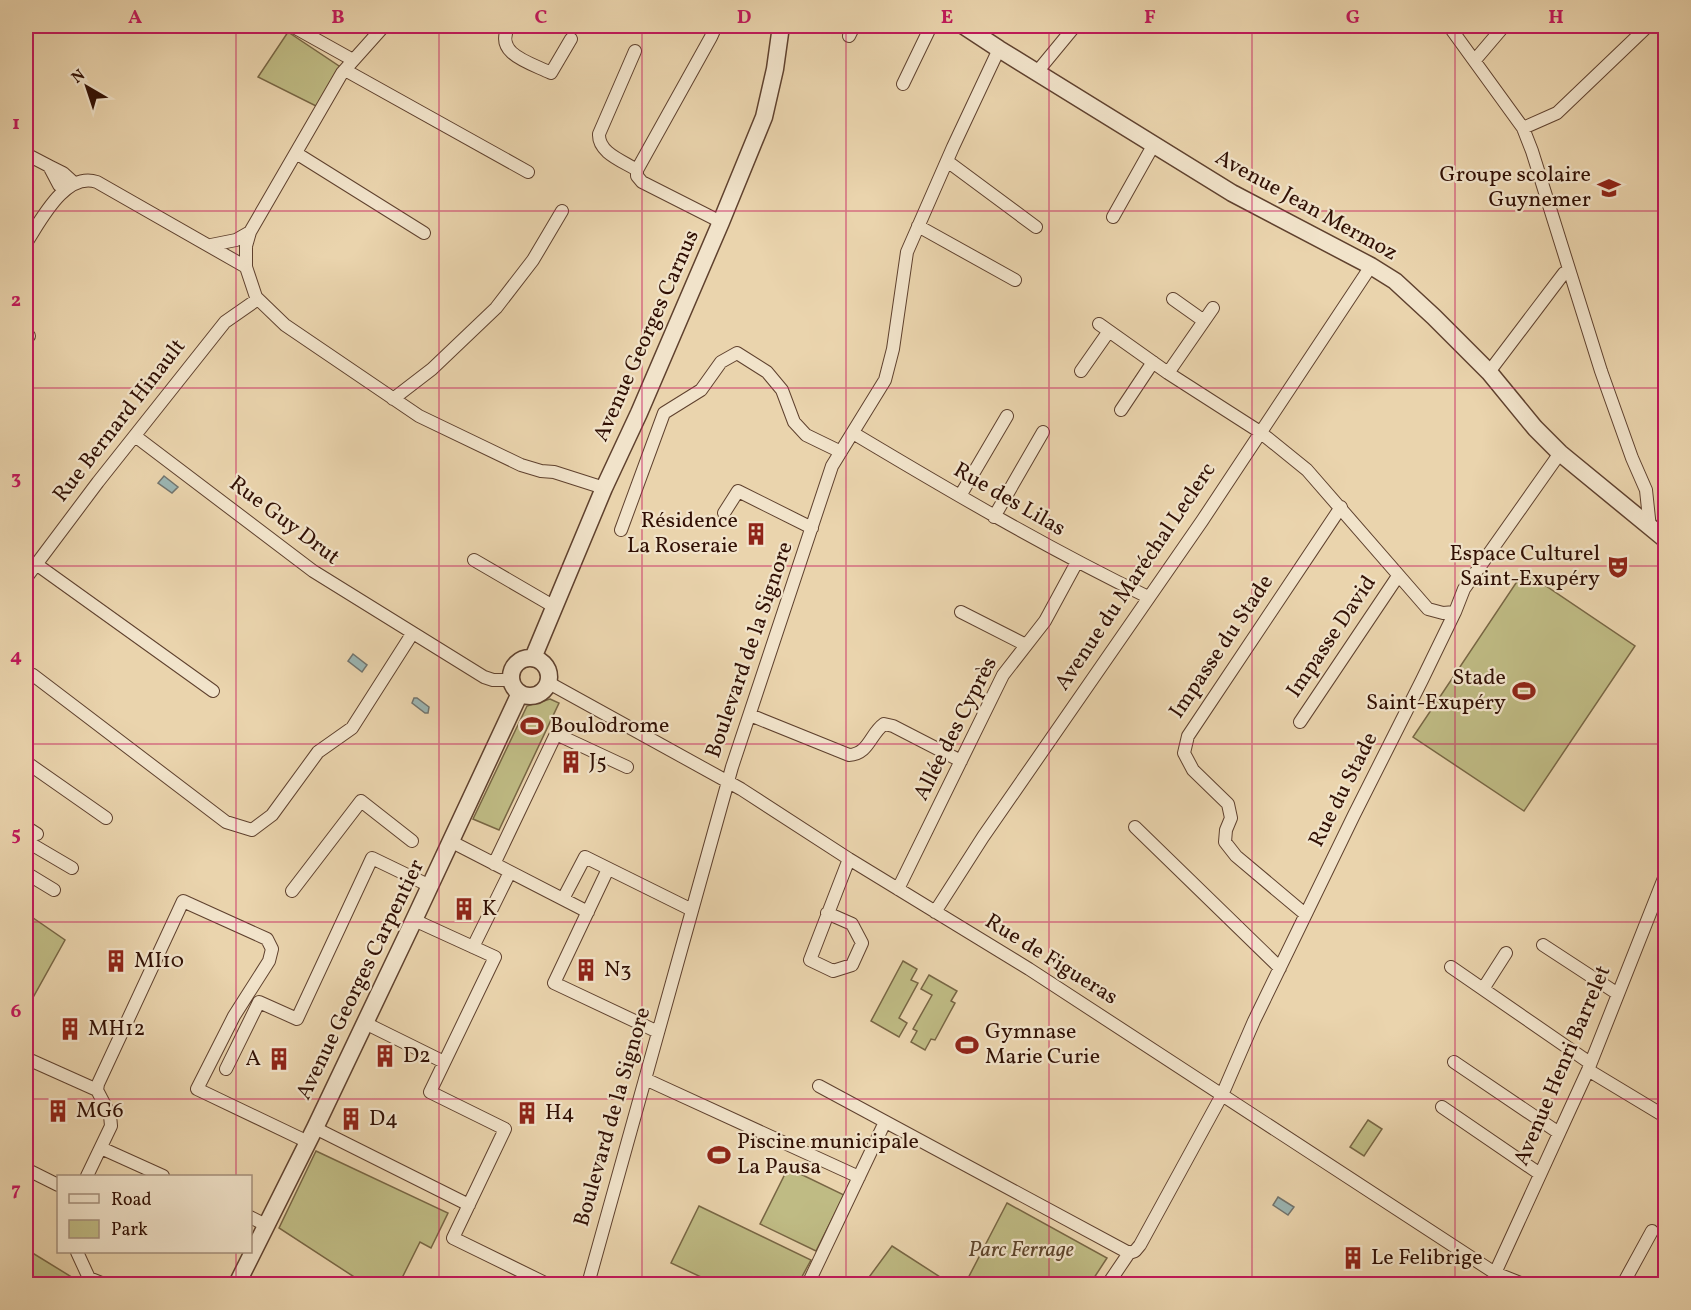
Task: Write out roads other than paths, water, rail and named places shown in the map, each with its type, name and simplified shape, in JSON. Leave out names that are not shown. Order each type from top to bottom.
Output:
[{"type":"street","points":[[292,26],[349,65],[528,172]]},
{"type":"street","points":[[384,26],[349,65],[250,232],[246,246],[246,267],[258,299],[285,325],[418,416],[521,465],[554,472],[604,488]]},
{"type":"street","points":[[509,26],[504,34],[504,42],[508,51],[551,73],[571,39]]},
{"type":"street","points":[[716,26],[637,170],[637,176],[642,182],[721,222]]},
{"type":"street","name":"Avenue Georges Carnus","points":[[533,658],[553,606],[639,413],[764,117],[775,69],[781,26]]},
{"type":"street","points":[[903,84],[931,26]]},
{"type":"street","name":"Avenue Jean Mermoz","points":[[964,26],[999,50],[1232,193],[1371,266],[1403,288],[1489,372],[1535,428],[1560,453],[1665,540]]},
{"type":"street","points":[[1037,72],[1075,26]]},
{"type":"street","points":[[1449,26],[1522,128],[1532,151],[1601,371],[1632,458],[1647,490],[1650,528]]},
{"type":"street","points":[[1475,60],[1504,26]]},
{"type":"street","points":[[1522,128],[1557,112],[1648,26]]},
{"type":"street","name":"Boulevard de la Signore","points":[[588,1284],[728,782],[832,466],[885,380],[907,252],[946,161],[999,50]]},
{"type":"street","points":[[635,51],[598,134],[598,141],[604,150],[637,170]]},
{"type":"street","points":[[1113,217],[1154,144]]},
{"type":"street","points":[[296,153],[424,233]]},
{"type":"street","points":[[26,154],[49,166],[59,185],[70,186],[86,180],[97,182],[246,267]]},
{"type":"street","points":[[946,161],[1036,227]]},
{"type":"street","points":[[26,243],[70,186]]},
{"type":"street","points":[[393,399],[432,369],[496,308],[533,260],[562,211]]},
{"type":"street","points":[[918,226],[1015,280]]},
{"type":"street","points":[[211,245],[236,240],[250,232]]},
{"type":"street","name":"Avenue du Maréchal Leclerc","points":[[935,912],[983,837],[1371,266]]},
{"type":"street","points":[[1489,372],[1564,273]]},
{"type":"street","name":"Rue Bernard Hinault","points":[[26,578],[225,322],[258,299]]},
{"type":"street","points":[[1173,299],[1204,321]]},
{"type":"street","points":[[1168,373],[1213,308]]},
{"type":"street","points":[[1081,371],[1104,327],[1168,373],[1260,432],[1307,470],[1428,609],[1443,613],[1455,612]]},
{"type":"street","points":[[621,530],[664,412],[701,390],[721,362],[737,352],[767,372],[782,390],[794,422],[806,435],[842,452]]},
{"type":"street","points":[[1121,411],[1153,362]]},
{"type":"street","points":[[960,496],[1007,416]]},
{"type":"street","points":[[994,517],[1043,432]]},
{"type":"street","name":"Rue des Lilas","points":[[853,433],[994,517],[1148,597]]},
{"type":"street","name":"Rue Guy Drut","points":[[135,436],[313,571],[484,677],[515,686]]},
{"type":"street","name":"Rue du Stade","points":[[1108,1284],[1130,1253],[1142,1241],[1222,1095],[1305,914],[1455,612],[1464,589],[1560,453]]},
{"type":"street","points":[[724,513],[738,491],[812,528]]},
{"type":"street","name":"Impasse du Stade","points":[[1305,914],[1236,856],[1225,842],[1226,830],[1231,818],[1228,804],[1193,770],[1184,753],[1188,736],[1341,507]]},
{"type":"street","points":[[474,560],[553,606]]},
{"type":"street","name":"Allée des Cyprès","points":[[898,889],[1003,675],[1045,621],[1077,562]]},
{"type":"street","points":[[36,564],[213,691]]},
{"type":"street","name":"Impasse David","points":[[1300,722],[1398,576]]},
{"type":"street","points":[[961,612],[1026,645]]},
{"type":"street","points":[[33,675],[226,822],[252,830],[272,815],[318,752],[351,728],[412,634]]},
{"type":"street","points":[[533,658],[546,665],[549,671],[549,683],[538,694],[531,696],[515,686],[511,673],[520,660],[533,658]]},
{"type":"street","name":"Rue de Figueras","points":[[549,683],[728,782],[1029,969],[1222,1095],[1492,1279],[1523,1284]]},
{"type":"street","name":"Avenue Georges Carpentier","points":[[252,1239],[258,1221],[311,1135],[452,842],[515,686]]},
{"type":"street","points":[[750,715],[849,754],[857,754],[865,749],[884,724],[893,726],[961,761]]},
{"type":"street","points":[[494,864],[556,734],[627,767]]},
{"type":"street","points":[[26,762],[106,818]]},
{"type":"street","points":[[292,891],[361,801],[412,842]]},
{"type":"street","points":[[1135,826],[1280,968]]},
{"type":"street","points":[[26,827],[37,834]]},
{"type":"street","points":[[26,841],[72,868]]},
{"type":"street","points":[[452,842],[588,912]]},
{"type":"street","points":[[563,899],[585,857],[692,910]]},
{"type":"street","points":[[226,1069],[259,1002],[297,1019],[372,858],[430,886]]},
{"type":"street","points":[[827,913],[852,924],[862,943],[852,965],[833,971],[810,960],[827,913],[849,859]]},
{"type":"street","points":[[608,869],[554,983],[658,1032]]},
{"type":"street","points":[[473,947],[510,872]]},
{"type":"street","points":[[26,873],[54,890]]},
{"type":"street","name":"Avenue Henri Barrelet","points":[[1492,1279],[1589,1067],[1665,873]]},
{"type":"street","points":[[88,1175],[111,1126],[110,1115],[97,1090],[98,1084],[183,901],[267,939],[272,949],[269,961],[234,1016],[197,1089],[311,1135],[469,1204]]},
{"type":"street","points":[[414,920],[495,957],[430,1092],[505,1129],[453,1238],[547,1284]]},
{"type":"street","points":[[1543,945],[1618,994]]},
{"type":"street","points":[[1483,989],[1506,953]]},
{"type":"street","points":[[1451,967],[1589,1067],[1665,1117]]},
{"type":"street","points":[[365,1023],[444,1062]]},
{"type":"street","points":[[30,1060],[97,1090]]},
{"type":"street","points":[[1454,1062],[1559,1133]]},
{"type":"street","points":[[645,1079],[859,1177]]},
{"type":"street","points":[[819,1086],[1130,1253]]},
{"type":"street","points":[[1442,1107],[1540,1174]]},
{"type":"street","points":[[808,1284],[885,1122]]},
{"type":"street","points":[[101,1148],[161,1175]]},
{"type":"street","points":[[26,1169],[57,1184]]},
{"type":"street","points":[[1623,1284],[1652,1231]]},
{"type":"street","points":[[78,1253],[89,1278],[104,1284]]},
{"type":"street","name":"Avenue Georges Carpentier","points":[[237,1284],[247,1253]]},
{"type":"water","points":[[164,476],[178,487],[172,493],[158,483]]},
{"type":"water","points":[[353,654],[367,665],[362,672],[348,661]]},
{"type":"water","points":[[414,698],[429,707],[428,713],[412,703]]},
{"type":"water","points":[[1278,1197],[1294,1207],[1288,1215],[1273,1205]]},
{"type":"place","name":"Groupe scolaire Guynemer","points":[[1609,188]]},
{"type":"place","name":"Résidence La Roseraie","points":[[756,534]]},
{"type":"place","name":"Espace Culturel Saint-Exupéry","points":[[1618,567]]},
{"type":"place","name":"Stade Saint-Exupéry","points":[[1524,691]]},
{"type":"place","name":"Boulodrome","points":[[532,726]]},
{"type":"place","name":"J5","points":[[571,762]]},
{"type":"place","name":"K","points":[[464,909]]},
{"type":"place","name":"MI10","points":[[116,961]]},
{"type":"place","name":"N3","points":[[586,970]]},
{"type":"place","name":"MH12","points":[[70,1029]]},
{"type":"place","name":"Gymnase Marie Curie","points":[[967,1045]]},
{"type":"place","name":"D2","points":[[385,1056]]},
{"type":"place","name":"A","points":[[279,1059]]},
{"type":"place","name":"MG6","points":[[58,1111]]},
{"type":"place","name":"H4","points":[[527,1113]]},
{"type":"place","name":"D4","points":[[351,1119]]},
{"type":"place","name":"Piscine municipale La Pausa","points":[[719,1155]]},
{"type":"place","name":"Le Felibrige","points":[[1353,1258]]},
{"type":"park label","name":"Parc Ferrage","points":[[1021,1250]]}]
